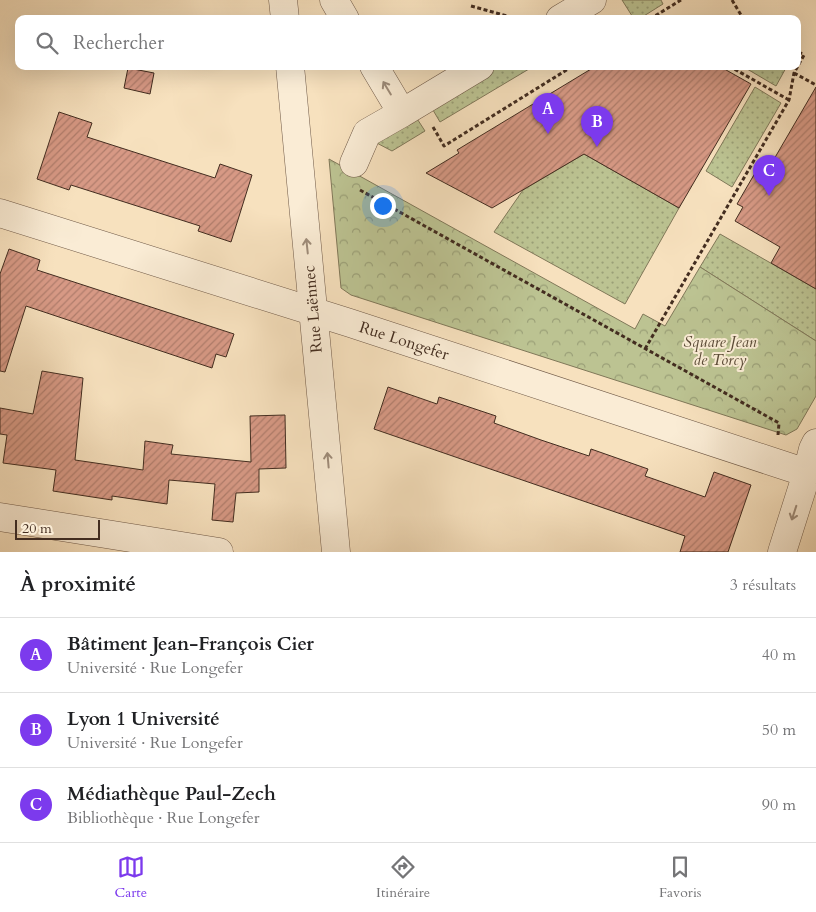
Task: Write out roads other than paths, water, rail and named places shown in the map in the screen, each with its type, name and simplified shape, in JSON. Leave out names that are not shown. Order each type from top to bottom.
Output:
[{"type":"street","points":[[283,0],[285,15]]},
{"type":"street","points":[[334,0],[343,15]]},
{"type":"street","points":[[567,15],[592,0]]},
{"type":"street","name":"Rue Laënnec","points":[[290,70],[336,552]]},
{"type":"street","points":[[377,70],[410,108]]},
{"type":"street","points":[[355,175],[367,133],[473,70]]},
{"type":"street","name":"Rue Longefer","points":[[0,213],[314,312],[807,473]]},
{"type":"street","points":[[782,552],[816,443]]},
{"type":"street","points":[[0,517],[219,552]]},
{"type":"place","name":"Bâtiment Jean-François Cier","points":[[548,134]]},
{"type":"place","name":"Lyon 1 Université","points":[[597,147]]},
{"type":"place","name":"Médiathèque Paul-Zech","points":[[769,196]]},
{"type":"park label","name":"Square Jean de Torcy","points":[[720,351]]}]
